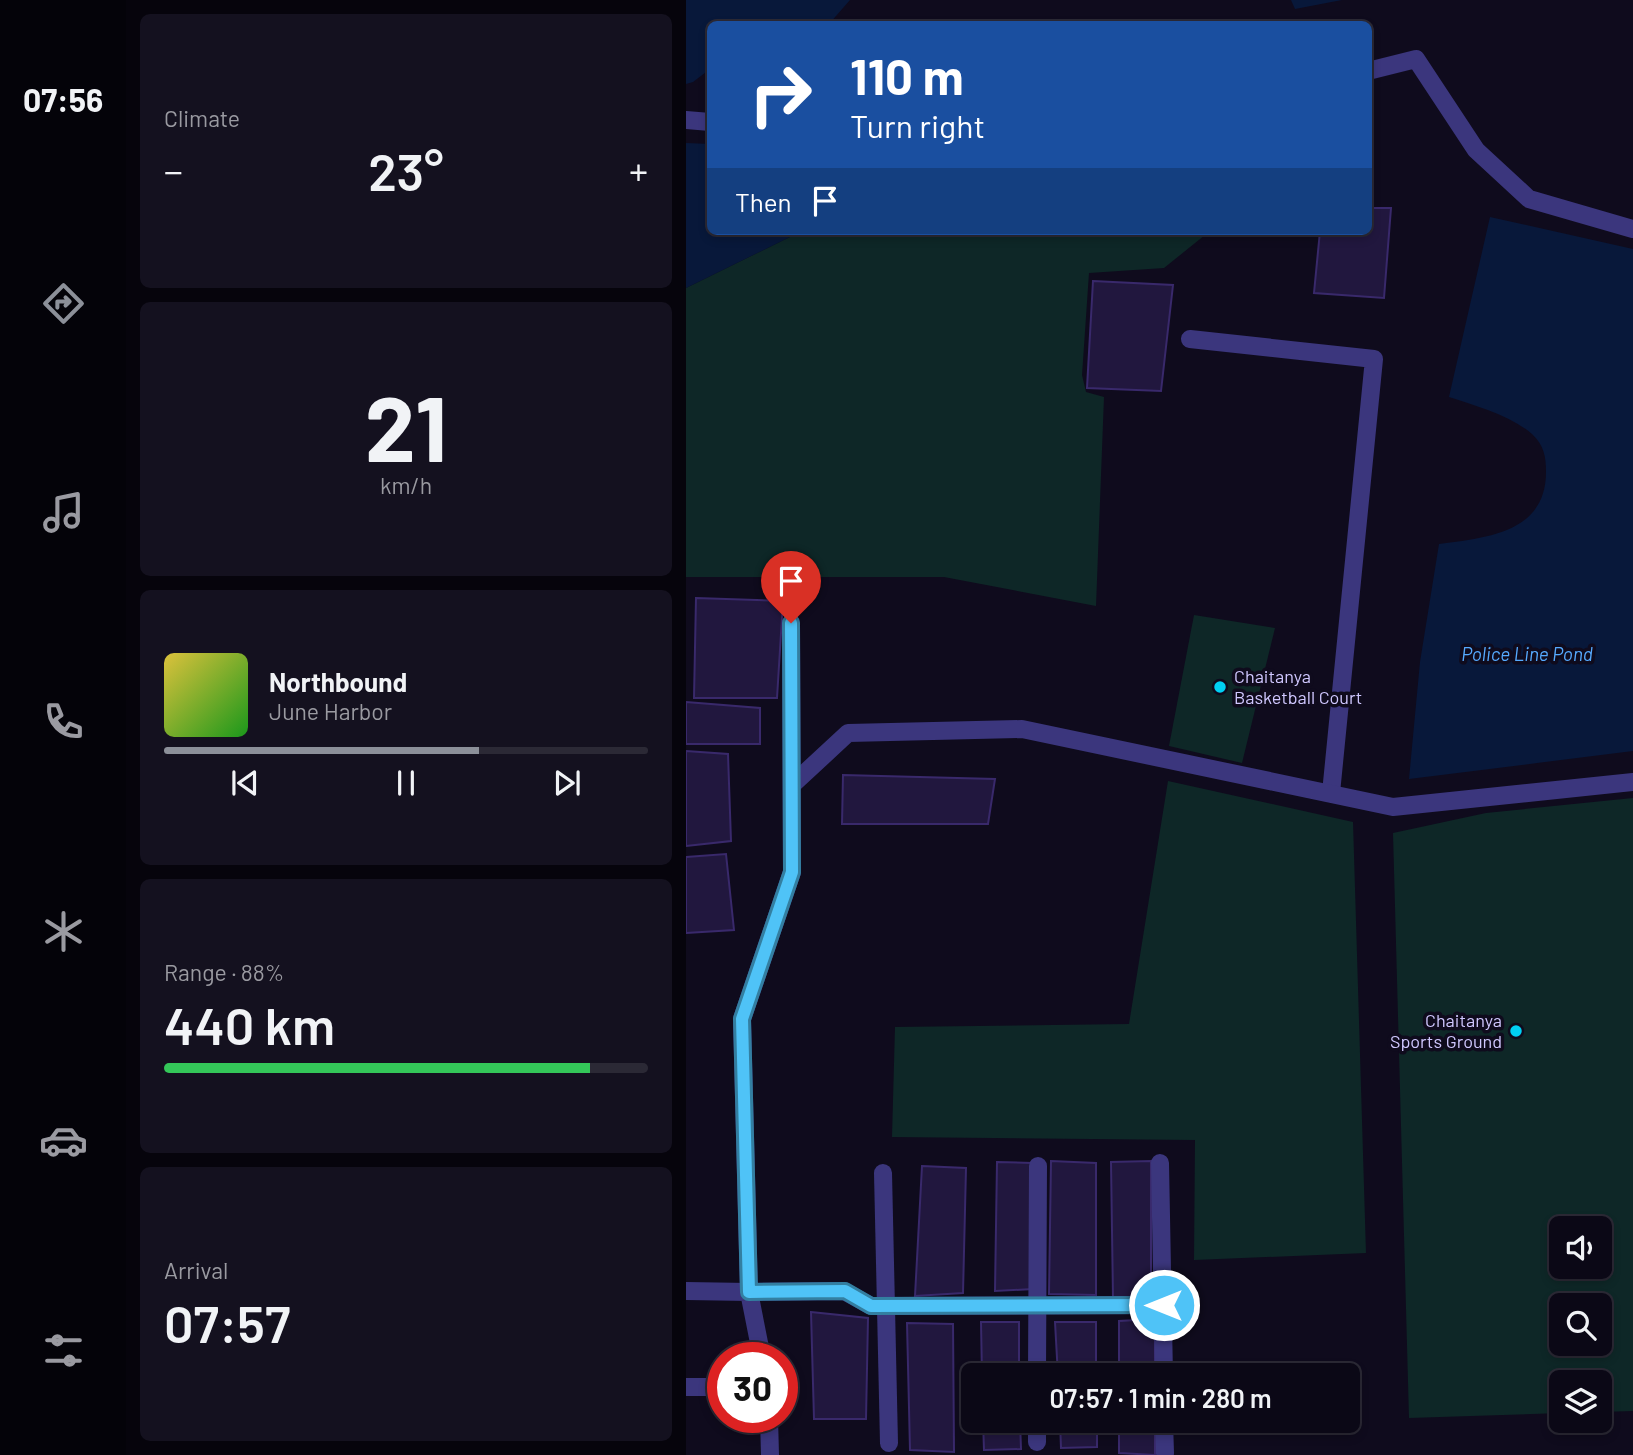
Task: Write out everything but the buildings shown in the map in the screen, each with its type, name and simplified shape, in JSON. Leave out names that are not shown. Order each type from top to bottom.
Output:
[{"type":"street","points":[[1372,70],[1416,59],[1476,150],[1529,199],[1633,229]]},
{"type":"street","points":[[686,120],[707,121]]},
{"type":"street","points":[[1190,339],[1374,359],[1331,793]]},
{"type":"street","points":[[759,1342],[749,1292],[742,1019],[792,872],[791,623]]},
{"type":"street","points":[[792,785],[848,733],[1022,729],[1393,807],[1633,782]]},
{"type":"street","points":[[1160,1163],[1164,1363]]},
{"type":"street","points":[[1037,1363],[1038,1166]]},
{"type":"street","points":[[883,1173],[890,1443]]},
{"type":"street","points":[[686,1292],[845,1291],[871,1306],[1164,1305]]},
{"type":"street","points":[[686,1387],[707,1387]]},
{"type":"street","points":[[769,1433],[770,1455]]},
{"type":"street","points":[[1037,1433],[1037,1442]]},
{"type":"street","points":[[1164,1433],[1165,1452]]},
{"type":"green space","points":[[794,235],[1205,235],[1164,268],[1089,273],[1082,375],[1086,392],[1104,397],[1096,606],[944,577],[686,577],[686,288]]},
{"type":"green space","name":"Chaitanya Basketball Court","points":[[1194,615],[1275,628],[1242,763],[1169,746]]},
{"type":"green space","points":[[1168,781],[1353,822],[1366,1253],[1194,1260],[1195,1140],[892,1137],[895,1027],[1129,1024]]},
{"type":"green space","name":"Chaitanya Sports Ground","points":[[1633,798],[1633,1411],[1612,1412],[1612,1370],[1549,1370],[1549,1413],[1409,1418],[1393,833],[1486,813]]},
{"type":"water","points":[[686,0],[850,0],[832,21],[707,21],[707,71],[686,84]]},
{"type":"water","points":[[1291,0],[1342,0],[1295,9]]},
{"type":"water","points":[[686,143],[707,144],[707,235],[794,235],[686,288]]},
{"type":"water","name":"Police Line Pond","points":[[1490,217],[1633,249],[1633,751],[1409,779],[1420,662],[1439,544],[1494,535],[1525,520],[1536,508],[1543,492],[1546,472],[1542,447],[1523,427],[1503,416],[1449,397]]},
{"type":"place","name":"Chaitanya Basketball Court","points":[[1220,687]]},
{"type":"place","name":"Chaitanya Sports Ground","points":[[1516,1031]]},
{"type":"route","points":[[791,623],[792,872],[742,1019],[749,1292],[845,1291],[871,1306],[1164,1305]]}]
